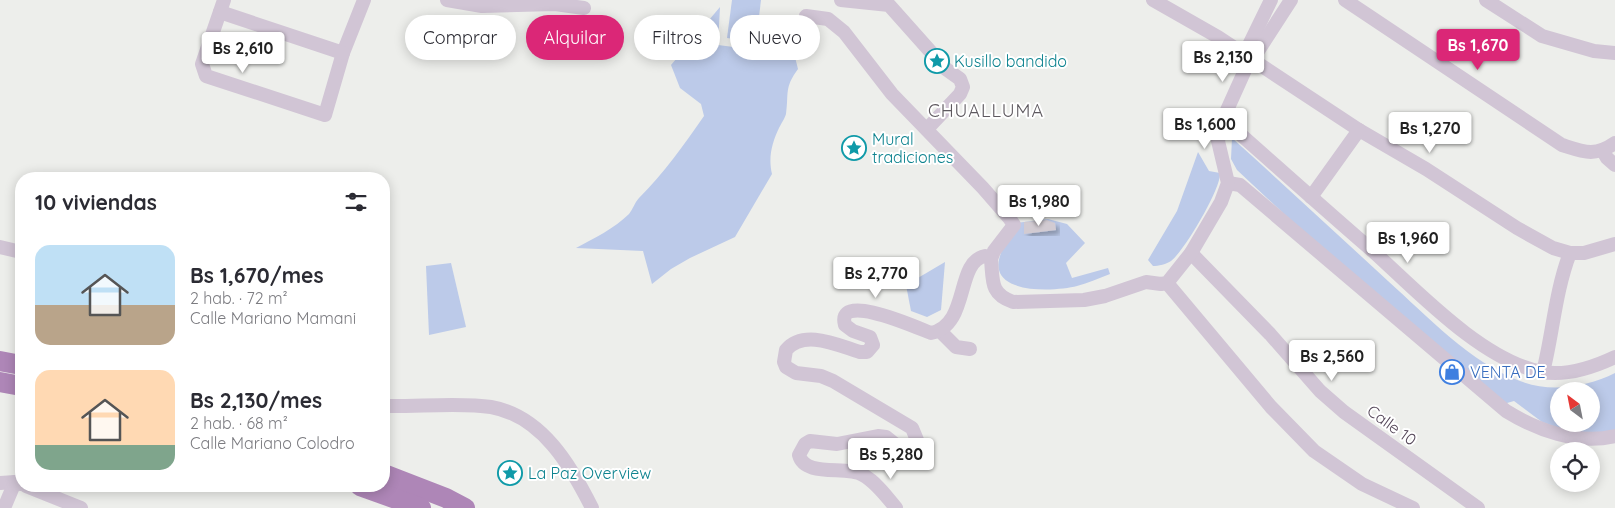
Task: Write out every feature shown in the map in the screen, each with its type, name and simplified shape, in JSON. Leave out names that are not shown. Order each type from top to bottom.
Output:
[{"type":"highway","points":[[0,361],[15,364]]},
{"type":"highway","points":[[0,382],[15,385]]},
{"type":"highway","points":[[390,476],[446,498],[465,508]]},
{"type":"highway","points":[[377,492],[421,508]]},
{"type":"street","points":[[343,53],[222,6],[202,64],[206,76],[218,81],[325,115],[343,53],[364,0]]},
{"type":"street","points":[[447,0],[482,6],[555,4],[584,8]]},
{"type":"street","points":[[841,0],[889,5],[946,69],[962,82],[963,87],[960,94],[927,129]]},
{"type":"street","points":[[1153,0],[1218,37],[1359,130],[1426,169],[1517,228],[1553,248],[1570,253],[1584,253],[1615,244]]},
{"type":"street","points":[[1250,59],[1249,45],[1271,0]]},
{"type":"street","points":[[820,18],[828,19],[835,23],[854,44],[875,75],[983,188],[1014,225],[994,251],[991,259],[995,289],[999,295],[1013,302],[1084,300],[1105,296],[1146,282],[1167,283],[1191,252],[1221,202],[1228,183],[1218,141],[1223,119],[1250,59],[1258,51],[1291,0]]},
{"type":"street","points":[[1345,0],[1562,145],[1586,152],[1609,147],[1607,158],[1615,165]]},
{"type":"street","points":[[1486,0],[1542,36],[1571,46],[1615,53]]},
{"type":"street","points":[[1223,119],[1460,328],[1509,361],[1543,372],[1574,371],[1615,357]]},
{"type":"street","points":[[1311,196],[1359,130]]},
{"type":"street","points":[[1228,183],[1240,186],[1506,411],[1526,424],[1556,434],[1580,437],[1615,436]]},
{"type":"street","points":[[0,247],[15,251]]},
{"type":"street","name":"Calle 10","points":[[1191,252],[1270,334],[1320,391],[1344,412],[1478,508]]},
{"type":"street","points":[[1543,372],[1549,349],[1556,301],[1570,253]]},
{"type":"street","points":[[896,508],[863,474],[809,466],[800,459],[801,450],[810,441],[848,443],[878,436],[886,437],[901,449],[906,450],[916,444],[917,440],[912,428],[833,380],[791,371],[784,362],[786,350],[799,340],[810,338],[860,352],[867,352],[873,345],[870,338],[845,326],[844,318],[846,314],[854,311],[873,313],[931,333],[940,331],[953,317],[974,262],[985,256],[991,259]]},
{"type":"street","points":[[1167,283],[1271,407],[1314,451],[1362,484],[1413,508]]},
{"type":"street","points":[[940,331],[956,347],[970,348]]},
{"type":"street","points":[[390,406],[479,406],[510,413],[546,436],[578,479],[592,508]]},
{"type":"street","points":[[0,482],[15,483]]},
{"type":"street","points":[[4,508],[15,492]]},
{"type":"street","points":[[41,492],[81,508]]},
{"type":"shaded area","points":[[732,0],[761,0],[759,15],[730,15]]},
{"type":"shaded area","points":[[720,7],[720,15],[713,15]]},
{"type":"shaded area","points":[[730,15],[730,38],[727,38]]},
{"type":"shaded area","points":[[720,45],[730,47],[730,60],[796,60],[798,69],[789,86],[786,114],[773,145],[770,162],[772,174],[735,237],[690,258],[671,269],[652,284],[643,251],[576,248],[611,229],[629,214],[704,116],[701,104],[680,88],[671,65],[675,60],[720,60]]},
{"type":"shaded area","points":[[1232,138],[1467,351],[1484,363],[1520,381],[1532,385],[1550,387],[1550,425],[1542,422],[1514,401],[1500,405],[1356,281],[1237,170],[1231,159]]},
{"type":"shaded area","points":[[1198,152],[1209,171],[1220,173],[1215,192],[1201,219],[1177,255],[1167,263],[1153,266],[1148,260],[1177,211]]},
{"type":"shaded area","points":[[1048,219],[1067,224],[1085,243],[1066,263],[1072,278],[1108,268],[1110,274],[1077,286],[1058,289],[1021,287],[1003,278],[999,270],[999,258],[1016,223]]},
{"type":"shaded area","points":[[945,262],[941,310],[927,317],[911,311],[906,285]]},
{"type":"shaded area","points":[[451,263],[466,327],[429,335],[426,266]]},
{"type":"shaded area","points":[[1615,373],[1615,437],[1595,441],[1570,432],[1600,432],[1600,382],[1593,382]]},
{"type":"building","points":[[1047,220],[1055,223],[1056,230],[1024,234],[1024,222]]},
{"type":"place","name":"Kusillo bandido","points":[[937,61]]},
{"type":"place","name":"Mural tradiciones","points":[[854,148]]},
{"type":"place","name":"VENTA DE","points":[[1452,372]]},
{"type":"place","name":"La Paz Overview","points":[[510,473]]},
{"type":"district","name":"CHUALLUMA","points":[[986,111]]}]
